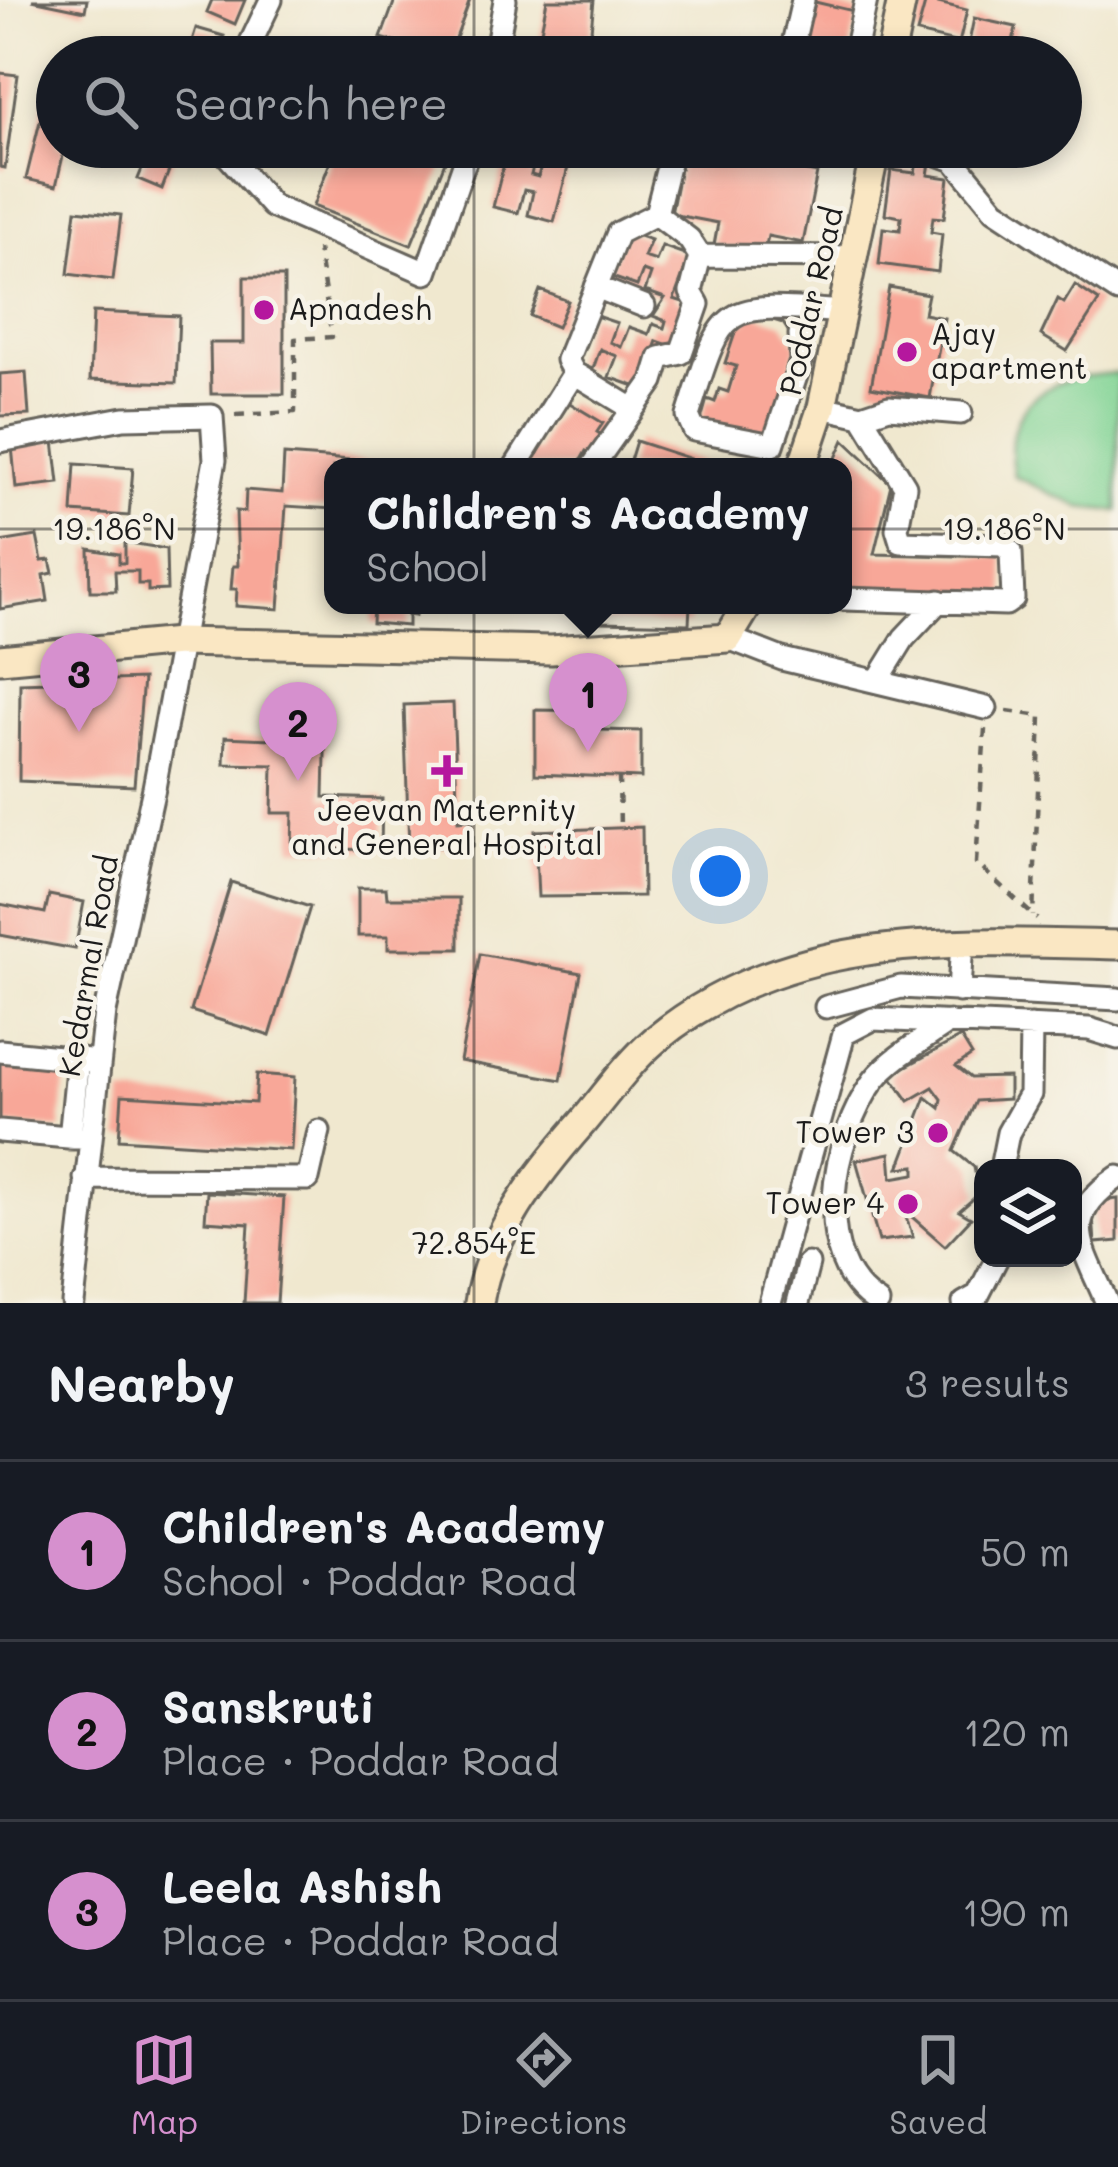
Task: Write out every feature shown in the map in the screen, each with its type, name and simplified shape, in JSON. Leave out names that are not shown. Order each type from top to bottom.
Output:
[{"type":"street","points":[[254,36],[271,0]]},
{"type":"street","points":[[499,36],[505,0]]},
{"type":"street","points":[[795,36],[803,0]]},
{"type":"street","points":[[858,36],[866,0]]},
{"type":"street","points":[[894,36],[902,0]]},
{"type":"street","points":[[239,168],[272,206],[426,273],[463,168]]},
{"type":"street","points":[[633,410],[574,373],[567,360],[618,233],[656,214],[668,168]]},
{"type":"street","name":"Poddar Road","points":[[796,454],[822,407],[872,168]]},
{"type":"street","points":[[961,168],[995,210],[1118,291]]},
{"type":"street","points":[[598,458],[633,410],[660,358],[681,353],[698,304],[691,292],[700,256],[689,239],[656,214]]},
{"type":"street","points":[[700,256],[856,256]]},
{"type":"street","points":[[596,287],[644,306]]},
{"type":"street","points":[[687,435],[770,454],[796,454],[809,309]]},
{"type":"street","points":[[800,334],[801,361],[772,445],[694,430],[688,416],[715,331],[745,310],[844,312]]},
{"type":"street","points":[[520,458],[574,373]]},
{"type":"street","points":[[822,407],[862,416],[889,407],[961,413]]},
{"type":"street","points":[[0,440],[124,418],[212,416]]},
{"type":"street","name":"Kedarmal Road","points":[[73,1303],[85,1178],[81,1138],[89,1060],[215,460],[212,416]]},
{"type":"street","points":[[852,599],[1006,604],[1013,599],[1011,552],[1004,545],[901,542],[897,529],[905,486],[862,416]]},
{"type":"street","points":[[878,680],[904,638],[939,602]]},
{"type":"street","points":[[728,638],[743,614]]},
{"type":"street","points":[[0,659],[178,642],[551,650],[728,638],[782,658],[986,708]]},
{"type":"street","points":[[959,991],[962,941]]},
{"type":"street","points":[[478,1303],[508,1223],[550,1160],[654,1041],[777,968],[845,951],[962,941],[1118,945]]},
{"type":"street","points":[[826,1006],[901,987],[1118,999]]},
{"type":"street","points":[[770,1303],[844,1034],[873,1018],[1089,1029],[1118,1038]]},
{"type":"street","points":[[878,1303],[863,1294],[839,1260],[833,1208],[845,1149],[862,1098],[881,1072],[949,1022]]},
{"type":"street","points":[[1003,1159],[1008,1133],[1030,1094],[1031,1026]]},
{"type":"street","points":[[0,1052],[89,1060]]},
{"type":"street","points":[[0,1131],[81,1138]]},
{"type":"street","points":[[85,1178],[308,1179],[319,1131]]},
{"type":"street","points":[[1111,1303],[1079,1227],[1090,1196],[1118,1177]]},
{"type":"street","points":[[797,1303],[808,1264]]},
{"type":"street","points":[[964,1303],[978,1294],[992,1267]]},
{"type":"path","points":[[212,416],[295,412],[295,339],[332,338],[314,226]]},
{"type":"path","points":[[1033,916],[1042,716],[986,708],[976,863],[1063,944]]},
{"type":"path","points":[[619,777],[620,828]]},
{"type":"green space","points":[[1118,373],[1118,511],[1080,507],[1014,476],[1014,428],[1035,397],[1071,380]]},
{"type":"building","points":[[32,0],[87,0],[85,11]]},
{"type":"building","points":[[212,0],[245,0],[235,24],[207,12]]},
{"type":"building","points":[[395,0],[470,0],[457,36],[382,36]]},
{"type":"building","points":[[547,0],[594,0],[590,36],[540,36]]},
{"type":"building","points":[[926,0],[967,10],[961,36],[917,33]]},
{"type":"building","points":[[815,2],[858,12],[853,36],[800,36],[805,15],[812,16]]},
{"type":"building","points":[[974,18],[1016,27],[1014,36],[970,36]]},
{"type":"building","points":[[196,28],[224,36],[194,36]]},
{"type":"building","points":[[0,73],[18,75],[5,168],[0,167]]},
{"type":"building","points":[[36,138],[36,168],[60,168],[56,186],[26,179]]},
{"type":"building","points":[[142,168],[170,168],[162,189],[138,179]]},
{"type":"building","points":[[328,168],[442,168],[411,245],[313,206]]},
{"type":"building","points":[[503,168],[533,168],[531,175],[538,177],[540,168],[568,168],[554,222],[528,215],[533,192],[524,190],[518,213],[493,207]]},
{"type":"building","points":[[680,168],[793,168],[817,173],[803,243],[768,236],[764,254],[714,245],[718,223],[671,214]]},
{"type":"building","points":[[916,168],[929,168],[928,175],[949,178],[944,218],[933,217],[931,232],[942,234],[938,272],[879,264],[883,228],[900,230],[901,217],[885,214],[891,170],[915,173]]},
{"type":"building","points":[[76,210],[121,215],[113,280],[68,274]]},
{"type":"building","points":[[625,231],[651,240],[644,257],[656,261],[662,246],[690,256],[674,299],[692,305],[677,348],[657,341],[640,388],[609,377],[617,356],[600,349],[593,369],[572,362],[590,314],[617,323],[610,342],[621,347],[629,327],[649,334],[653,324],[664,328],[666,321],[653,316],[665,298],[645,291],[651,274],[643,271],[637,286],[609,276]]},
{"type":"building","name":"Apnadesh","points":[[244,277],[284,277],[284,394],[211,394],[210,343],[244,343]]},
{"type":"building","points":[[1075,285],[1099,301],[1067,351],[1041,335],[1058,299],[1064,303]]},
{"type":"building","name":"Ajay apartment","points":[[889,287],[928,294],[924,314],[944,318],[930,398],[871,387]]},
{"type":"building","points":[[540,290],[568,301],[557,327],[530,316]]},
{"type":"building","points":[[93,312],[179,316],[176,383],[90,380]]},
{"type":"building","points":[[750,313],[783,323],[797,345],[770,442],[701,420],[707,399],[715,402],[719,389],[728,392],[736,366],[725,363],[739,321],[747,323]]},
{"type":"building","points":[[26,372],[29,415],[0,416],[0,374]]},
{"type":"building","points":[[568,402],[603,423],[597,432],[605,437],[594,455],[586,451],[582,458],[527,458],[532,450],[538,453],[548,428]]},
{"type":"building","points":[[844,440],[891,484],[874,554],[1003,557],[1006,596],[852,594],[852,458],[836,458]]},
{"type":"building","points":[[54,441],[59,483],[16,488],[12,446]]},
{"type":"building","points":[[636,441],[688,458],[631,458]]},
{"type":"building","points":[[284,455],[324,458],[324,508],[286,506],[279,609],[236,606],[237,589],[231,589],[233,566],[238,566],[236,511],[245,512],[246,490],[282,493]]},
{"type":"building","points":[[75,464],[133,468],[129,516],[72,512]]},
{"type":"building","points":[[37,536],[42,561],[50,560],[53,573],[44,575],[48,601],[0,609],[0,542]]},
{"type":"building","points":[[125,542],[166,549],[167,590],[148,591],[148,584],[138,584],[138,571],[115,571],[116,591],[90,591],[89,549],[119,554],[119,563],[125,563]]},
{"type":"building","points":[[372,614],[415,614],[408,615],[408,626],[372,623]]},
{"type":"building","points":[[601,614],[690,614],[689,624],[601,622]]},
{"type":"building","points":[[143,679],[134,786],[19,781],[20,683]]},
{"type":"building","points":[[453,703],[458,821],[473,820],[473,846],[409,848],[404,705]]},
{"type":"building","points":[[272,708],[326,710],[324,797],[382,799],[381,850],[292,848],[293,813],[272,813],[273,765],[224,764],[225,737],[271,739]]},
{"type":"building","points":[[535,710],[603,711],[602,730],[641,731],[641,778],[535,774]]},
{"type":"building","points":[[642,827],[643,896],[538,897],[535,831]]},
{"type":"building","points":[[231,882],[310,907],[270,1036],[191,1011]]},
{"type":"building","points":[[358,888],[386,888],[387,898],[459,898],[459,949],[388,949],[388,936],[358,936]]},
{"type":"building","points":[[49,895],[84,902],[75,949],[0,935],[0,904],[45,913]]},
{"type":"building","points":[[480,954],[581,973],[561,1080],[460,1061]]},
{"type":"building","points":[[961,1037],[972,1055],[956,1066],[971,1078],[1009,1077],[1009,1099],[976,1101],[954,1151],[974,1167],[974,1198],[959,1211],[971,1218],[945,1246],[903,1209],[913,1237],[879,1241],[856,1160],[890,1153],[892,1178],[915,1174],[915,1166],[899,1168],[926,1097],[940,1108],[942,1099],[933,1087],[909,1101],[890,1075]]},
{"type":"building","points":[[0,1057],[66,1063],[60,1129],[0,1124]]},
{"type":"building","points":[[257,1074],[295,1077],[291,1150],[119,1139],[122,1095],[255,1103]]},
{"type":"building","points":[[207,1192],[284,1197],[277,1303],[244,1303],[249,1224],[205,1221]]},
{"type":"building","points":[[1118,1199],[1118,1241],[1095,1243],[1092,1202]]},
{"type":"place","name":"Apnadesh","points":[[264,310]]},
{"type":"place","name":"Ajay apartment","points":[[907,352]]},
{"type":"place","name":"Leela Ashish","points":[[79,732]]},
{"type":"place","name":"Children's Academy","points":[[588,752]]},
{"type":"place","name":"Jeevan Maternity and General Hospital","points":[[447,771]]},
{"type":"place","name":"Sanskruti","points":[[298,781]]},
{"type":"place","name":"Tower 3","points":[[938,1133]]},
{"type":"place","name":"Tower 4","points":[[908,1204]]}]
